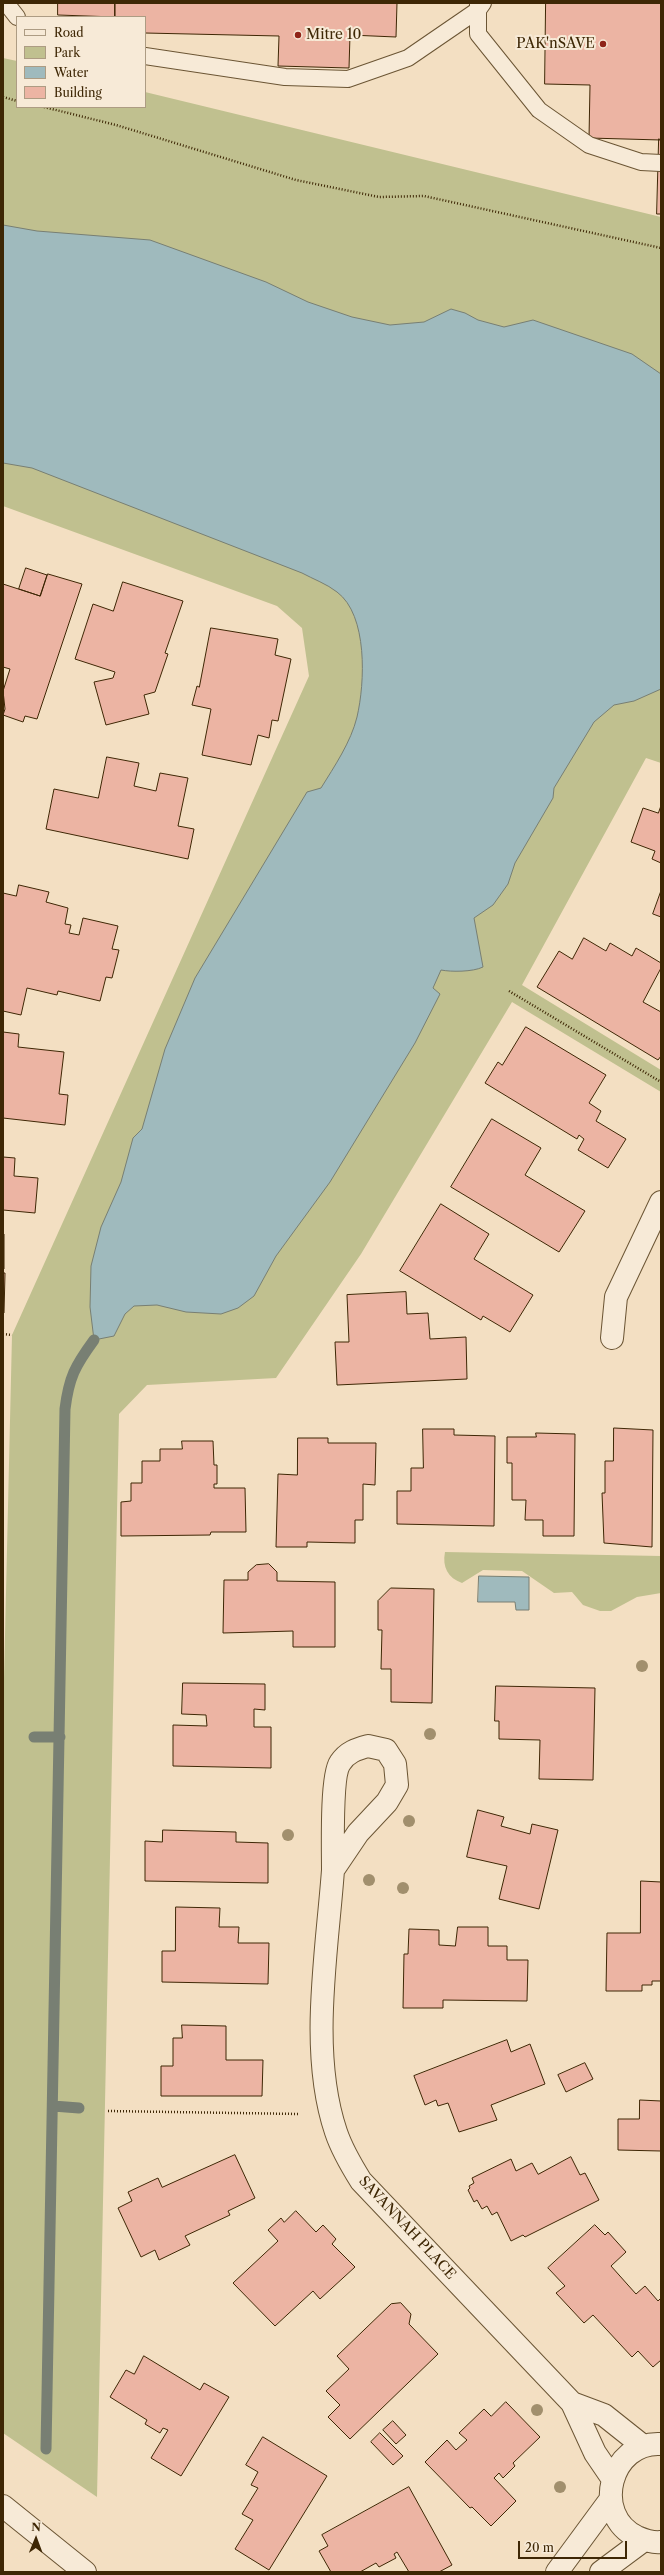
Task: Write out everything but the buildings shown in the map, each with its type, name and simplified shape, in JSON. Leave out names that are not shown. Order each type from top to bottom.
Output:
[{"type":"street","points":[[612,1338],[616,1297],[661,1202]]},
{"type":"street","name":"SAVANNAH PLACE","points":[[333,1870],[358,1833],[387,1802],[397,1785],[395,1764],[386,1750],[368,1746],[351,1751],[339,1763],[336,1783],[333,1870],[322,2020],[325,2076],[331,2112],[344,2153],[361,2181],[572,2403],[595,2453],[612,2478]]},
{"type":"street","name":"SAVANNAH PLACE","points":[[572,2403],[604,2416],[652,2445]]},
{"type":"street","points":[[652,2445],[629,2453],[619,2465],[612,2478],[610,2500],[614,2513],[621,2525],[632,2534],[653,2541]]},
{"type":"street","points":[[557,2572],[610,2500]]},
{"type":"street","points":[[3,2506],[86,2572]]},
{"type":"street","points":[[601,2572],[653,2541]]},
{"type":"lane","points":[[6,3],[16,16]]},
{"type":"lane","points":[[146,56],[285,77],[348,78],[408,58],[480,5]]},
{"type":"lane","points":[[480,5],[478,34],[539,110],[589,146],[641,162],[661,163]]},
{"type":"path","points":[[3,97],[16,100]]},
{"type":"path","points":[[48,108],[116,125],[296,180],[379,197],[424,196],[661,248]]},
{"type":"path","points":[[509,991],[661,1082]]},
{"type":"path","points":[[3,1334],[12,1335]]},
{"type":"path","points":[[108,2111],[313,2115],[331,2112]]},
{"type":"green space","points":[[3,58],[16,61],[16,108],[146,108],[146,92],[661,217],[661,763],[646,758],[522,985],[661,1070],[661,1092],[512,1002],[361,1254],[276,1378],[147,1385],[119,1414],[97,2497],[3,2433],[3,1721],[12,1335],[309,676],[302,628],[277,606],[3,506]]},
{"type":"green space","points":[[445,1552],[661,1556],[661,1593],[637,1597],[611,1611],[600,1611],[583,1605],[572,1592],[554,1593],[522,1571],[483,1570],[462,1583],[453,1578],[447,1571],[444,1562]]},
{"type":"water","points":[[3,225],[37,231],[150,240],[266,282],[308,302],[352,317],[390,325],[424,322],[451,309],[465,313],[478,320],[504,327],[533,320],[632,354],[661,374],[661,689],[634,701],[614,705],[594,722],[554,788],[553,798],[515,863],[508,884],[493,905],[474,918],[483,967],[474,970],[462,971],[441,970],[433,988],[440,994],[415,1043],[330,1182],[276,1256],[254,1296],[238,1308],[221,1314],[186,1312],[157,1305],[134,1306],[125,1314],[114,1336],[94,1340],[90,1307],[91,1266],[101,1227],[121,1182],[133,1138],[142,1129],[165,1049],[195,978],[307,792],[321,788],[337,763],[351,736],[360,703],[362,686],[362,650],[354,616],[347,603],[337,592],[324,584],[302,573],[32,468],[3,463]]},
{"type":"water","points":[[479,1576],[529,1577],[529,1610],[516,1610],[515,1602],[478,1602]]},
{"type":"waterway","points":[[46,2449],[65,1409],[74,1372],[94,1340]]},
{"type":"waterway","points":[[34,1737],[60,1737]]},
{"type":"waterway","points":[[53,2106],[79,2108]]},
{"type":"place","name":"Mitre 10","points":[[298,35]]},
{"type":"place","name":"PAK'nSAVE","points":[[603,44]]}]
